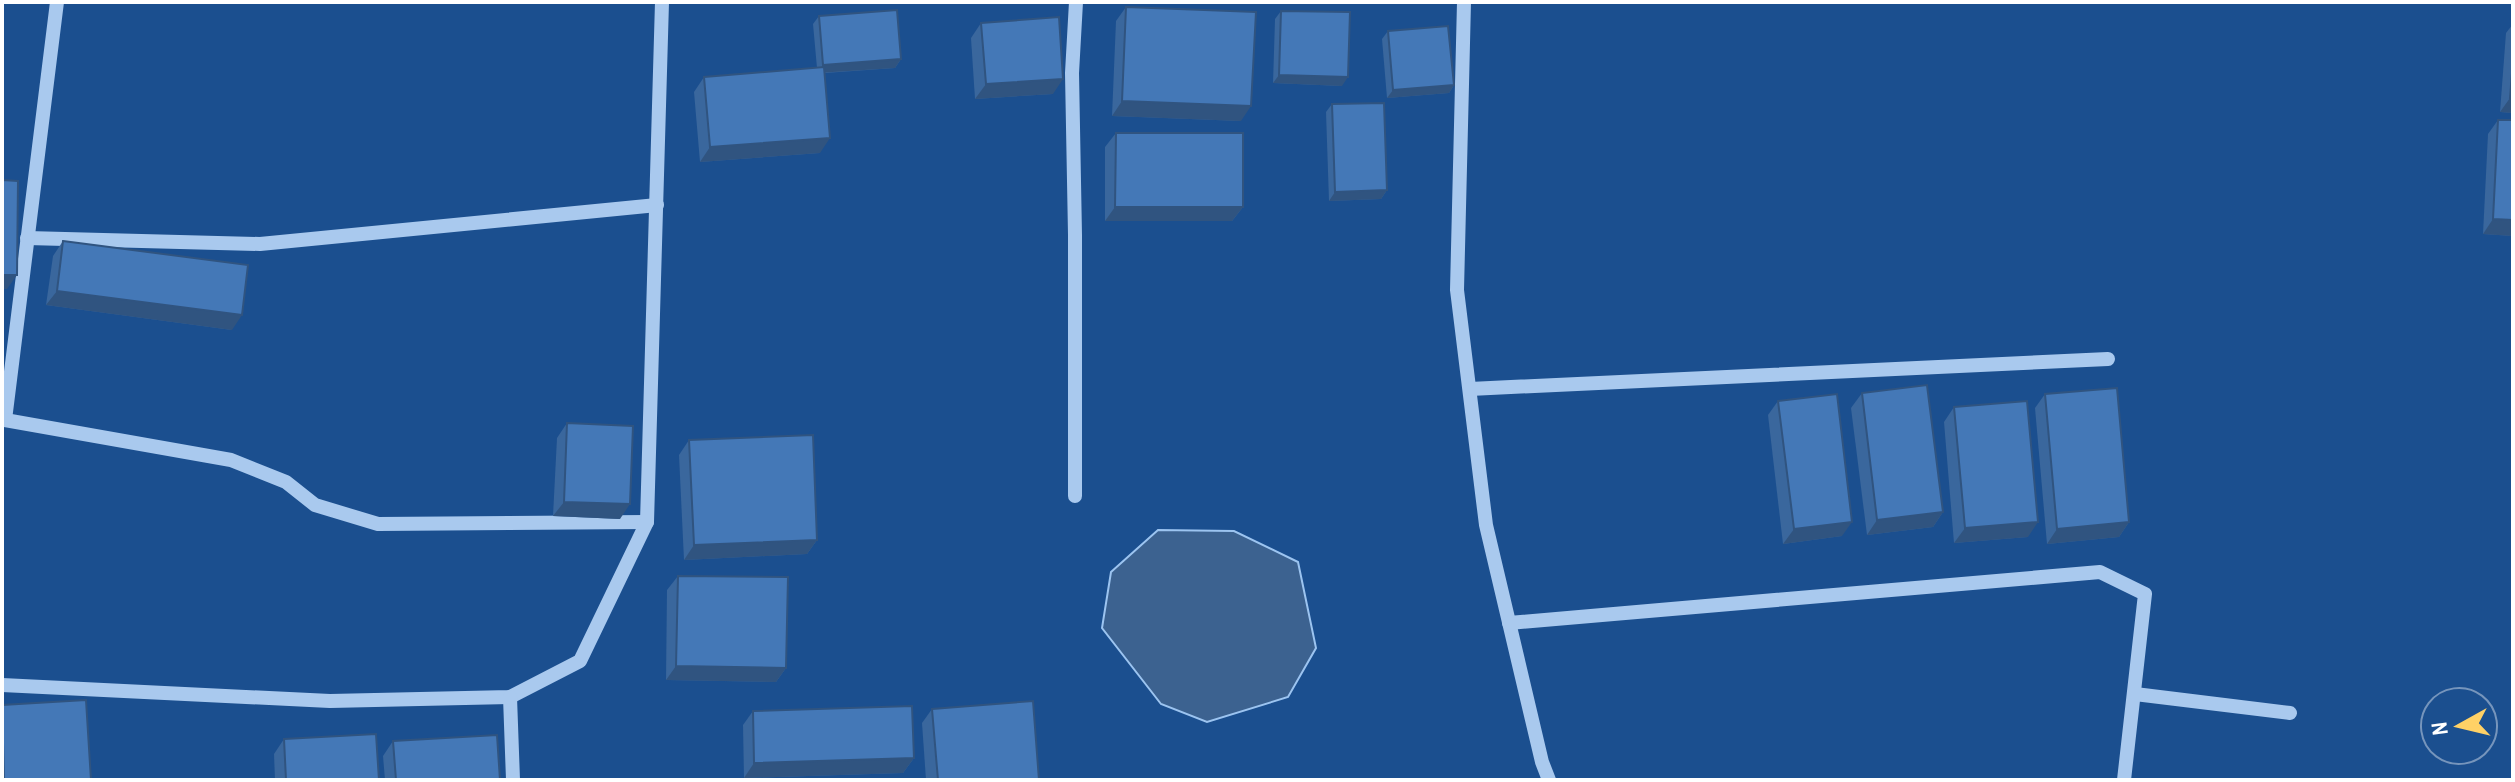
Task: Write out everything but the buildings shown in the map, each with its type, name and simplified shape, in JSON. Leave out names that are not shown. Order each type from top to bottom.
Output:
[{"type":"street","points":[[57,2],[3,420],[231,460],[286,482],[315,505],[378,524],[647,522]]},
{"type":"street","points":[[2,685],[330,701],[510,697],[580,661],[647,522],[662,2]]},
{"type":"street","points":[[1075,496],[1072,73],[1076,2]]},
{"type":"street","points":[[1464,2],[1457,290],[1486,525],[1542,762],[1549,780]]},
{"type":"street","points":[[27,238],[260,244],[657,205]]},
{"type":"street","points":[[1470,389],[2108,359]]},
{"type":"street","points":[[1509,623],[2100,572],[2145,594],[2124,780]]},
{"type":"street","points":[[2135,694],[2290,713]]},
{"type":"street","points":[[510,697],[513,780]]},
{"type":"water","points":[[1158,530],[1234,531],[1298,562],[1316,648],[1288,697],[1207,722],[1161,704],[1102,628],[1111,572]]}]
